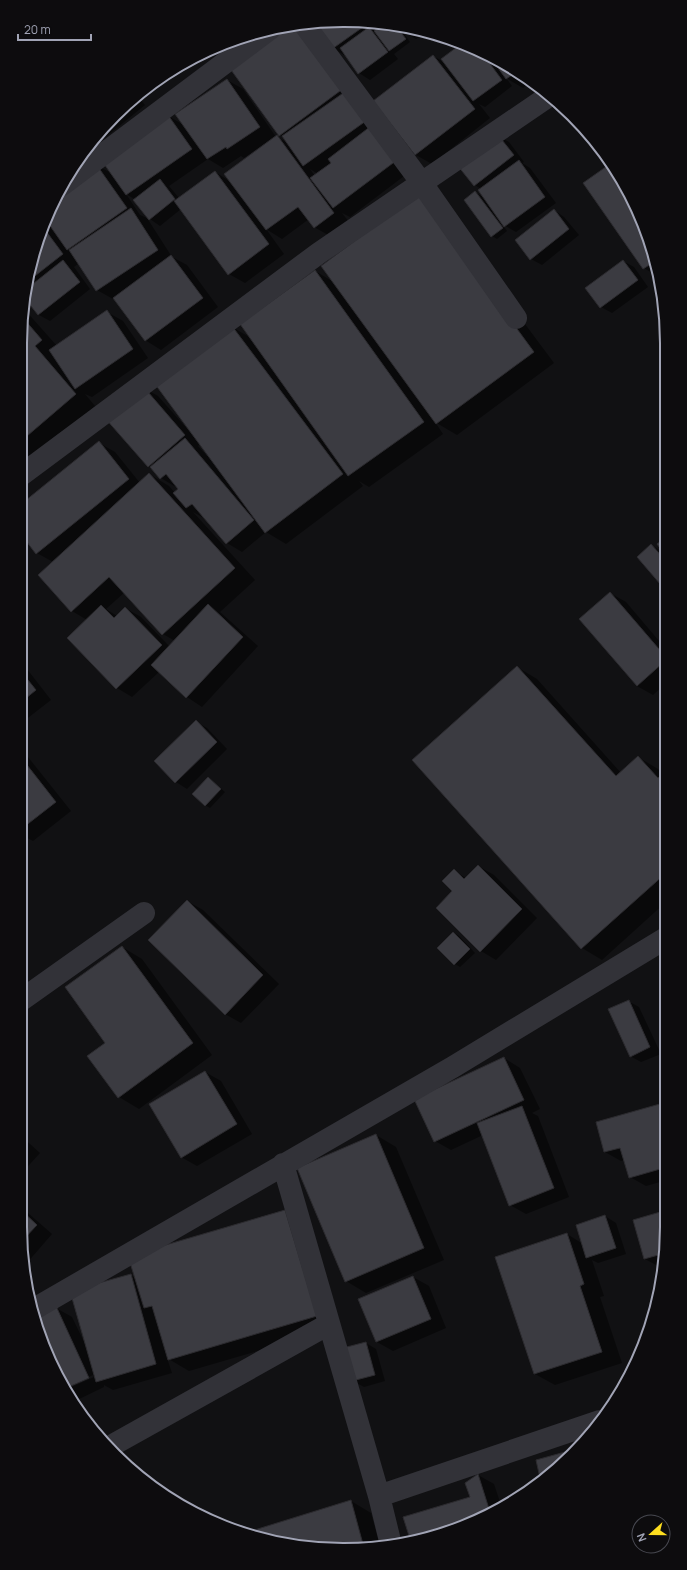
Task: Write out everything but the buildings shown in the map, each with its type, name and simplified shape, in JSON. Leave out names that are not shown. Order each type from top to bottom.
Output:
[{"type":"street","points":[[308,29],[421,182],[516,318]]},
{"type":"street","points":[[76,175],[255,40]]},
{"type":"street","points":[[27,471],[319,253],[544,99]]},
{"type":"street","points":[[27,996],[144,913]]},
{"type":"street","points":[[38,1307],[453,1067],[660,942]]},
{"type":"street","points":[[283,1164],[379,1496],[390,1539]]},
{"type":"street","points":[[114,1444],[329,1324]]},
{"type":"street","points":[[379,1496],[590,1424]]}]
